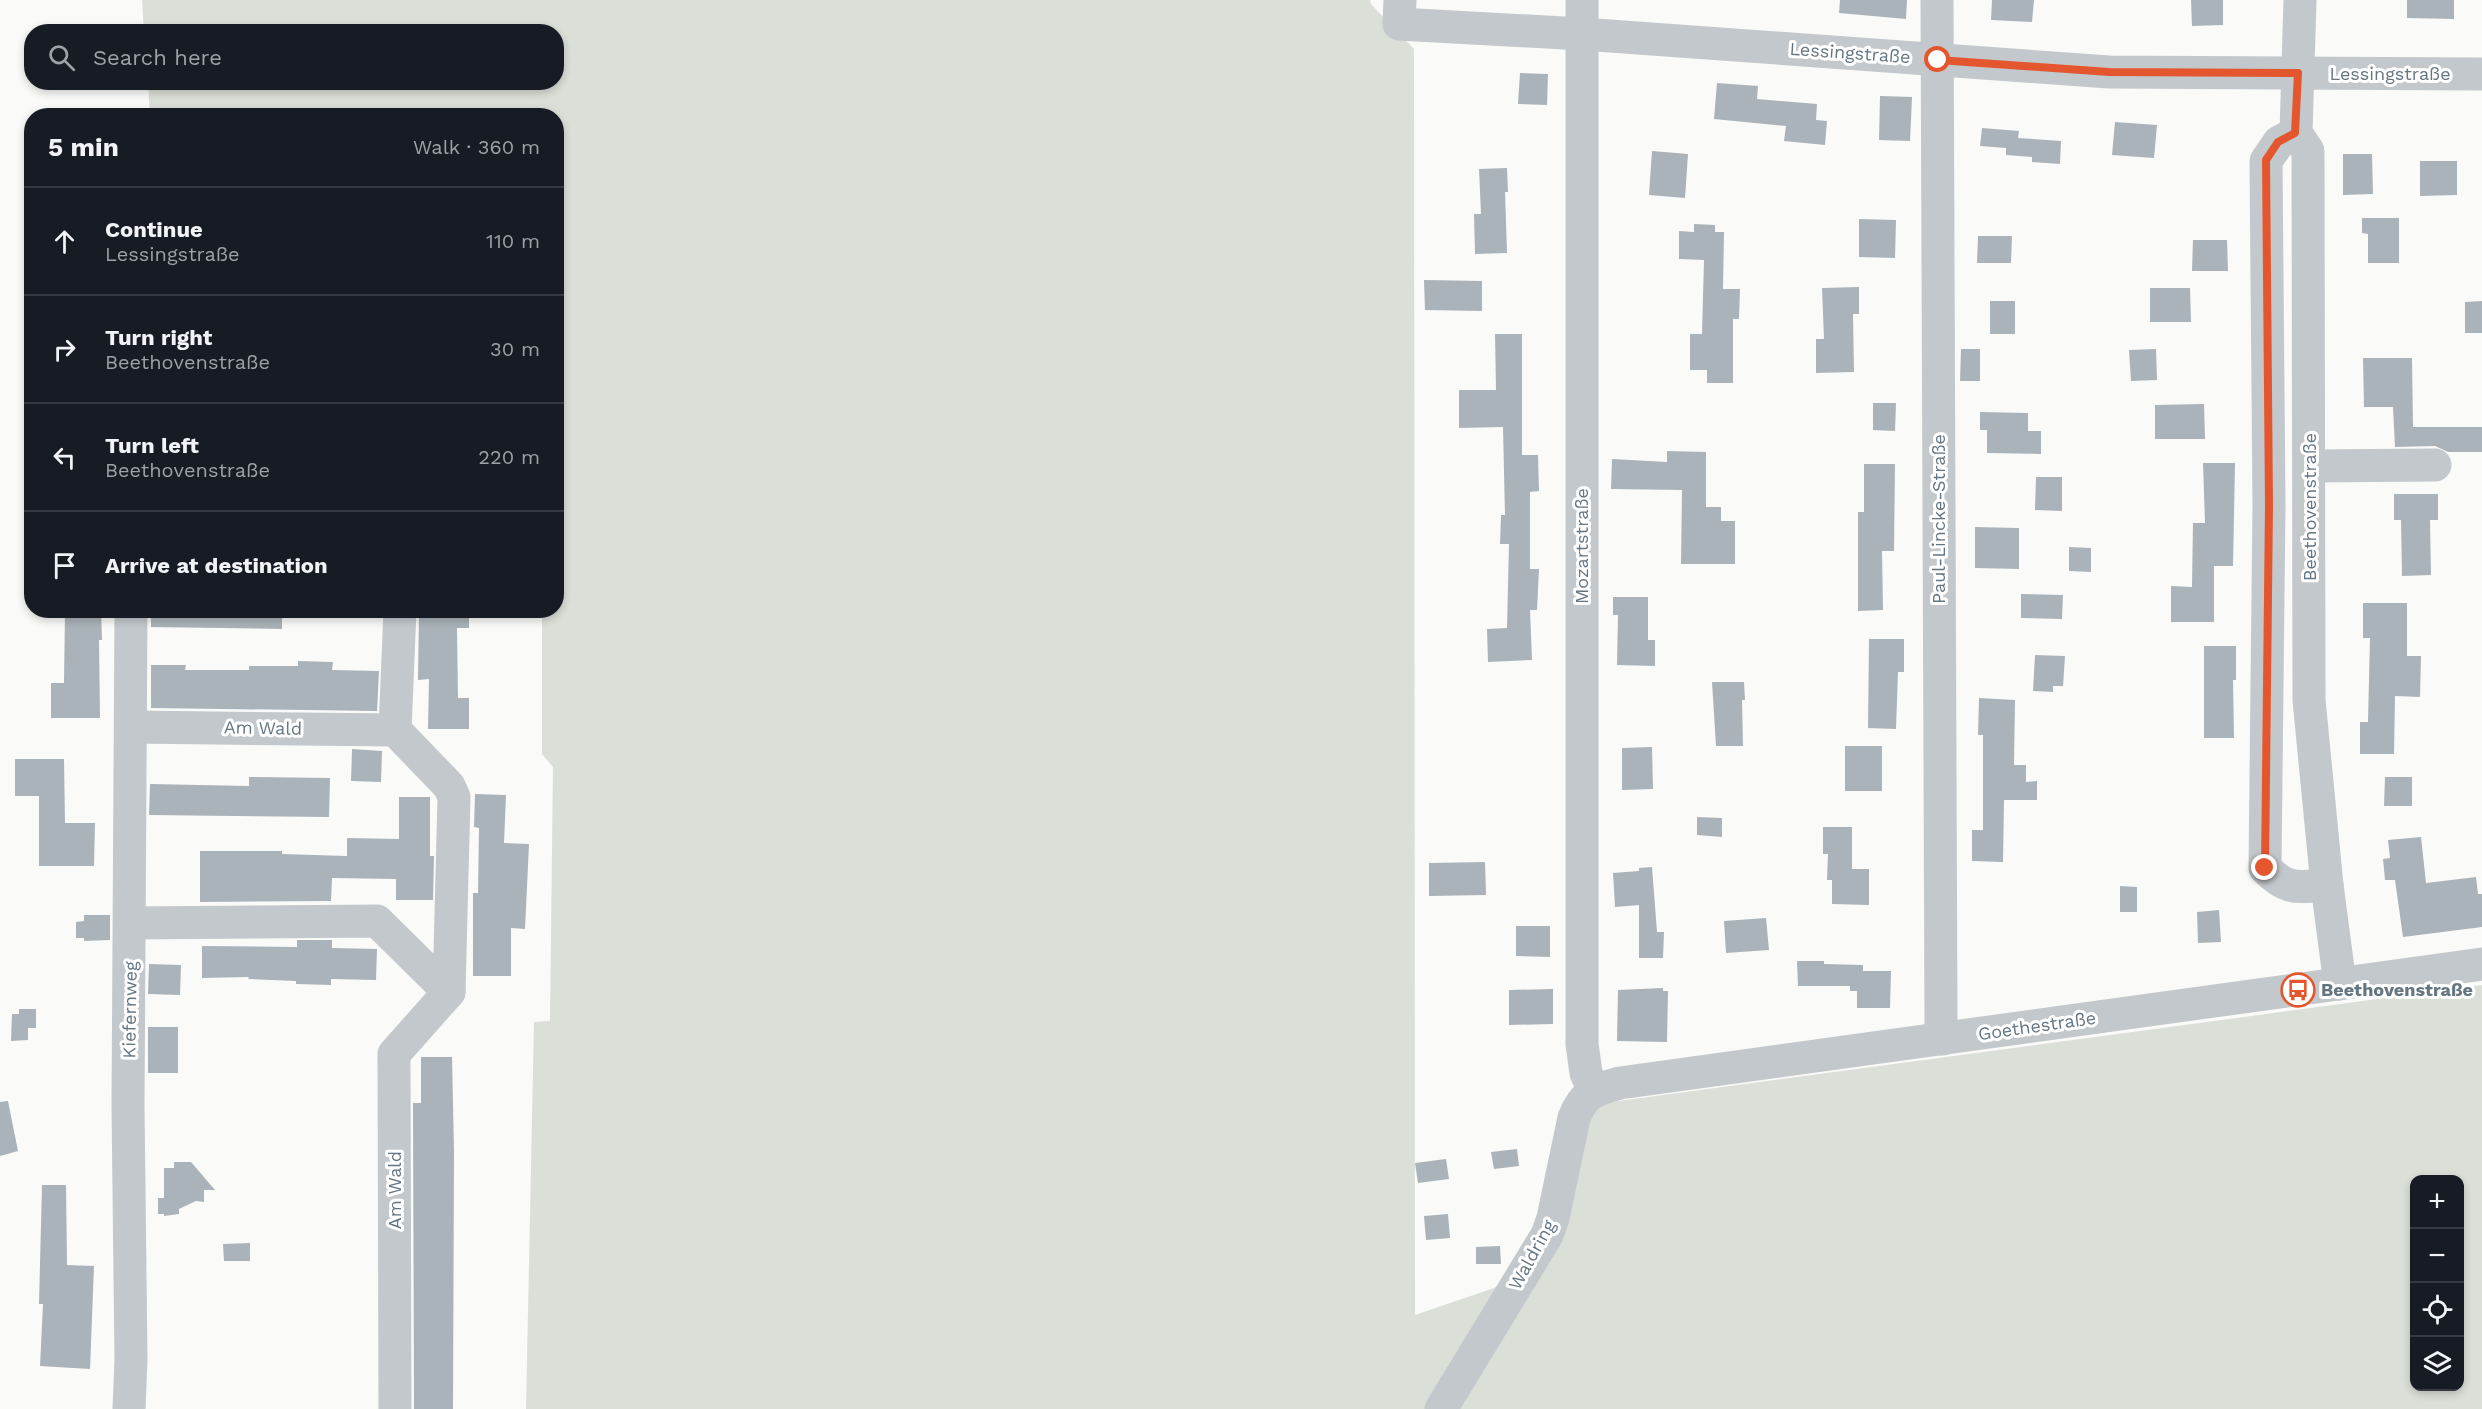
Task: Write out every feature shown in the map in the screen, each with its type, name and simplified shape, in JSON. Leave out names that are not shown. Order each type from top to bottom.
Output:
[{"type":"street","name":"Mozartstraße","points":[[1582,0],[1582,1044],[1586,1073],[1593,1091]]},
{"type":"street","name":"Paul-Lincke-Straße","points":[[1938,0],[1941,1024],[1943,1039]]},
{"type":"street","name":"Beethovenstraße","points":[[2300,0],[2295,133],[2308,151],[2309,700],[2340,984]]},
{"type":"street","name":"Lessingstraße","points":[[1400,12],[1582,34],[2109,72],[2482,74]]},
{"type":"street","points":[[2295,133],[2278,142],[2266,160],[2269,505],[2265,868],[2280,883],[2298,887],[2328,885]]},
{"type":"street","points":[[2310,466],[2435,465]]},
{"type":"street","points":[[2269,505],[2309,506]]},
{"type":"street","name":"Kiefernweg","points":[[129,1409],[131,1359],[128,1106],[131,923],[131,618]]},
{"type":"street","points":[[400,618],[394,730],[449,786],[454,797],[449,992]]},
{"type":"street","name":"Am Wald","points":[[131,727],[394,730]]},
{"type":"street","points":[[131,923],[378,921],[449,992]]},
{"type":"street","name":"Goethestraße","points":[[1593,1091],[1620,1083],[2482,964]]},
{"type":"street","name":"Am Wald","points":[[395,1409],[394,1054],[449,992]]},
{"type":"street","name":"Waldring","points":[[1441,1409],[1547,1235],[1553,1218],[1574,1118],[1580,1102],[1593,1091]]},
{"type":"shaded area","points":[[142,0],[1370,0],[1371,4],[1414,49],[1415,1315],[1494,1288],[1550,1258],[1589,1105],[2482,985],[2482,1409],[526,1409],[534,1022],[550,1021],[553,767],[542,754],[542,618],[564,618],[564,108],[150,108],[148,90],[564,90],[564,24],[144,24]]},
{"type":"building","points":[[1840,0],[1907,0],[1906,19],[1839,13]]},
{"type":"building","points":[[1992,0],[2034,0],[2032,22],[1991,20]]},
{"type":"building","points":[[2191,0],[2223,0],[2223,25],[2192,26]]},
{"type":"building","points":[[2407,0],[2454,0],[2454,19],[2407,18]]},
{"type":"building","points":[[1520,73],[1548,74],[1547,105],[1518,104]]},
{"type":"building","points":[[1717,83],[1758,86],[1757,99],[1817,104],[1816,120],[1827,121],[1825,145],[1784,141],[1786,126],[1714,119]]},
{"type":"building","points":[[1880,96],[1912,97],[1910,141],[1879,140]]},
{"type":"building","points":[[2115,122],[2157,125],[2154,158],[2112,155]]},
{"type":"building","points":[[1982,128],[2019,131],[2018,138],[2061,141],[2060,164],[2032,162],[2032,157],[2006,155],[2006,148],[1980,146]]},
{"type":"building","points":[[1652,151],[1688,154],[1685,198],[1649,195]]},
{"type":"building","points":[[2343,154],[2372,154],[2373,194],[2343,195]]},
{"type":"building","points":[[2420,161],[2457,161],[2457,195],[2420,196]]},
{"type":"building","points":[[1507,168],[1508,192],[1505,192],[1507,253],[1475,254],[1474,214],[1481,214],[1479,169]]},
{"type":"building","points":[[2362,218],[2399,218],[2399,263],[2368,263],[2368,234],[2362,233]]},
{"type":"building","points":[[1859,219],[1896,220],[1895,258],[1859,257]]},
{"type":"building","points":[[1694,224],[1715,225],[1715,232],[1724,232],[1723,289],[1740,289],[1739,319],[1733,319],[1733,383],[1707,383],[1707,370],[1690,370],[1690,334],[1702,334],[1704,260],[1679,259],[1679,231],[1694,232]]},
{"type":"building","points":[[1978,236],[2012,236],[2011,263],[1977,263]]},
{"type":"building","points":[[2193,240],[2227,240],[2228,271],[2192,271]]},
{"type":"building","points":[[1424,280],[1482,281],[1482,311],[1425,310]]},
{"type":"building","points":[[1859,287],[1859,314],[1853,314],[1854,372],[1816,373],[1816,339],[1824,339],[1822,288]]},
{"type":"building","points":[[2150,288],[2190,288],[2191,322],[2150,322]]},
{"type":"building","points":[[1990,301],[2015,301],[2015,334],[1990,334]]},
{"type":"building","points":[[2482,301],[2482,333],[2465,333],[2465,302]]},
{"type":"building","points":[[1495,334],[1522,334],[1522,455],[1538,455],[1539,491],[1530,492],[1530,569],[1539,569],[1537,610],[1530,610],[1532,660],[1488,662],[1487,629],[1507,628],[1509,544],[1500,544],[1501,515],[1505,515],[1503,427],[1459,428],[1459,390],[1496,390]]},
{"type":"building","points":[[1961,349],[1980,349],[1980,381],[1960,381]]},
{"type":"building","points":[[2156,349],[2157,380],[2131,381],[2129,350]]},
{"type":"building","points":[[2363,358],[2412,358],[2413,427],[2482,427],[2482,452],[2448,452],[2435,446],[2395,447],[2393,407],[2364,407]]},
{"type":"building","points":[[1873,403],[1896,403],[1895,431],[1873,430]]},
{"type":"building","points":[[2204,404],[2205,439],[2155,439],[2155,405]]},
{"type":"building","points":[[1980,412],[2028,413],[2028,431],[2041,431],[2041,454],[1987,453],[1987,430],[1980,430]]},
{"type":"building","points":[[1667,451],[1706,452],[1706,507],[1721,507],[1721,521],[1735,521],[1735,564],[1681,564],[1682,490],[1611,489],[1612,459],[1667,462]]},
{"type":"building","points":[[2203,463],[2235,463],[2233,566],[2214,566],[2214,622],[2171,622],[2171,586],[2192,587],[2193,523],[2205,523]]},
{"type":"building","points":[[1864,464],[1895,464],[1894,551],[1882,551],[1883,610],[1858,611],[1858,512],[1864,512]]},
{"type":"building","points":[[2036,477],[2062,477],[2062,511],[2035,510]]},
{"type":"building","points":[[2394,494],[2438,494],[2438,520],[2430,520],[2431,575],[2402,576],[2401,520],[2394,520]]},
{"type":"building","points":[[1975,527],[2019,528],[2019,569],[1975,568]]},
{"type":"building","points":[[2069,547],[2091,548],[2091,572],[2069,571]]},
{"type":"building","points":[[2021,594],[2063,595],[2062,619],[2021,618]]},
{"type":"building","points":[[1613,597],[1648,597],[1648,640],[1655,640],[1655,666],[1617,665],[1618,615],[1613,615]]},
{"type":"building","points":[[2363,603],[2407,603],[2407,656],[2421,656],[2420,697],[2395,696],[2394,754],[2360,754],[2360,722],[2368,722],[2370,638],[2363,638]]},
{"type":"building","points":[[65,618],[101,618],[102,640],[99,640],[100,718],[51,718],[51,683],[64,683]]},
{"type":"building","points":[[151,618],[282,618],[282,629],[151,627]]},
{"type":"building","points":[[419,618],[469,618],[469,628],[457,628],[458,698],[469,698],[469,729],[428,729],[429,679],[418,680]]},
{"type":"building","points":[[1869,639],[1904,639],[1904,672],[1898,672],[1896,729],[1868,728]]},
{"type":"building","points":[[2204,646],[2236,646],[2236,680],[2233,680],[2234,738],[2204,738]]},
{"type":"building","points":[[2035,655],[2065,656],[2063,686],[2053,686],[2053,692],[2033,691]]},
{"type":"building","points":[[298,661],[333,662],[332,670],[379,671],[377,711],[151,708],[151,665],[186,665],[185,670],[249,670],[249,666],[298,666]]},
{"type":"building","points":[[1712,682],[1744,682],[1743,746],[1716,746]]},
{"type":"building","points":[[1979,698],[2015,700],[2014,765],[2026,765],[2026,782],[2037,781],[2037,800],[2004,800],[2003,862],[1972,861],[1972,830],[1983,830],[1983,735],[1978,735]]},
{"type":"building","points":[[1845,746],[1882,746],[1882,791],[1845,791]]},
{"type":"building","points":[[1652,747],[1653,789],[1622,790],[1622,748]]},
{"type":"building","points":[[352,749],[382,751],[381,782],[351,781]]},
{"type":"building","points":[[15,759],[64,759],[65,823],[95,823],[94,866],[39,866],[39,796],[15,796]]},
{"type":"building","points":[[249,777],[330,778],[329,817],[149,815],[150,784],[249,786]]},
{"type":"building","points":[[2385,777],[2412,777],[2412,806],[2384,806]]},
{"type":"building","points":[[475,794],[506,795],[504,843],[529,844],[525,929],[511,928],[511,976],[473,976],[473,893],[478,893],[479,828],[474,827]]},
{"type":"building","points":[[399,797],[430,797],[430,856],[434,856],[433,900],[396,900],[396,879],[332,878],[331,901],[200,902],[200,851],[282,851],[282,854],[347,856],[347,838],[399,839]]},
{"type":"building","points":[[1697,817],[1722,818],[1722,837],[1697,835]]},
{"type":"building","points":[[1823,827],[1852,827],[1852,869],[1869,869],[1869,905],[1832,904],[1832,880],[1827,880],[1828,854],[1823,854]]},
{"type":"building","points":[[2421,837],[2426,883],[2476,877],[2478,894],[2482,894],[2482,927],[2403,937],[2395,880],[2385,880],[2383,859],[2390,858],[2388,840]]},
{"type":"building","points":[[1485,862],[1486,895],[1429,896],[1429,863]]},
{"type":"building","points":[[1652,867],[1657,932],[1664,932],[1663,958],[1639,958],[1639,905],[1615,907],[1613,873],[1639,871],[1639,868]]},
{"type":"building","points":[[2120,886],[2137,887],[2137,912],[2120,912]]},
{"type":"building","points":[[2219,910],[2221,942],[2198,943],[2197,912]]},
{"type":"building","points":[[84,915],[110,915],[110,940],[84,941],[84,938],[76,938],[76,922],[84,921]]},
{"type":"building","points":[[1766,918],[1769,950],[1726,953],[1724,921]]},
{"type":"building","points":[[1516,926],[1550,926],[1550,957],[1516,956]]},
{"type":"building","points":[[297,940],[332,940],[332,948],[377,949],[376,980],[331,979],[331,985],[296,984],[296,981],[248,979],[249,977],[202,978],[202,946],[297,947]]},
{"type":"building","points":[[1797,961],[1863,965],[1863,971],[1891,971],[1890,1008],[1857,1008],[1857,991],[1850,991],[1850,986],[1798,986]]},
{"type":"building","points":[[149,964],[181,965],[180,995],[148,994]]},
{"type":"building","points":[[1663,988],[1663,991],[1668,991],[1667,1042],[1617,1041],[1618,990]]},
{"type":"building","points":[[1553,989],[1553,1024],[1509,1025],[1509,990]]},
{"type":"building","points":[[19,1009],[36,1009],[36,1028],[28,1028],[28,1040],[11,1041],[12,1014],[19,1014]]},
{"type":"building","points":[[148,1027],[178,1027],[178,1073],[148,1073]]},
{"type":"building","points":[[421,1057],[452,1057],[453,1409],[414,1409],[413,1103],[421,1103]]},
{"type":"building","points":[[8,1101],[18,1151],[0,1156],[0,1102]]},
{"type":"building","points":[[1517,1149],[1519,1166],[1494,1169],[1491,1152]]},
{"type":"building","points":[[1446,1159],[1449,1179],[1418,1183],[1415,1163]]},
{"type":"building","points":[[174,1162],[191,1162],[215,1190],[204,1190],[204,1202],[196,1201],[179,1209],[179,1214],[164,1216],[164,1214],[158,1214],[158,1198],[164,1198],[164,1168],[174,1168]]},
{"type":"building","points":[[42,1185],[66,1185],[67,1265],[94,1266],[90,1369],[40,1366],[43,1304],[39,1304]]},
{"type":"building","points":[[1448,1214],[1450,1238],[1426,1240],[1424,1216]]},
{"type":"building","points":[[250,1243],[250,1261],[224,1261],[223,1244]]},
{"type":"building","points":[[1500,1246],[1501,1264],[1476,1264],[1476,1247]]},
{"type":"place","name":"Beethovenstraße","points":[[2298,990]]},
{"type":"route","points":[[1938,60],[2109,72],[2298,73],[2295,133],[2278,142],[2266,160],[2269,505],[2268,815],[2265,868]]}]
